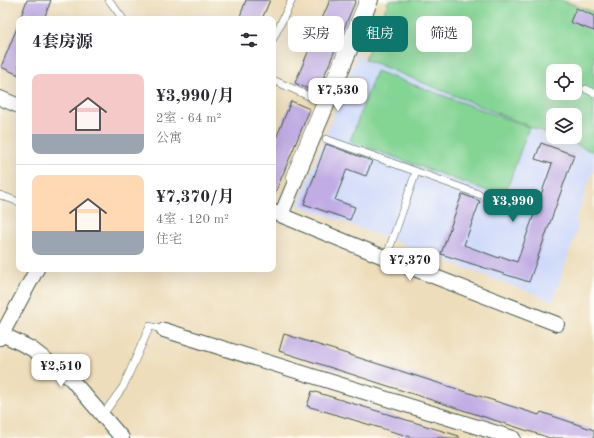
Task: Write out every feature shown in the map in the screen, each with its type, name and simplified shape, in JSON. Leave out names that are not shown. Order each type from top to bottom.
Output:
[{"type":"street","points":[[371,0],[277,213],[386,258],[557,324]]},
{"type":"street","points":[[0,98],[16,105]]},
{"type":"street","points":[[35,272],[1,335],[32,349],[71,379],[122,438]]},
{"type":"street","points":[[164,330],[513,438]]},
{"type":"lane","points":[[109,0],[121,16]]},
{"type":"lane","points":[[276,33],[292,0]]},
{"type":"lane","points":[[289,177],[362,0]]},
{"type":"lane","points":[[276,81],[320,102]]},
{"type":"lane","points":[[586,90],[594,93]]},
{"type":"lane","points":[[326,139],[509,205]]},
{"type":"lane","points":[[386,258],[416,172]]},
{"type":"lane","points":[[0,195],[16,201]]},
{"type":"lane","points":[[102,416],[123,387],[150,326],[164,330]]},
{"type":"shaded area","points":[[357,55],[546,132],[546,144],[574,144],[594,152],[594,167],[575,222],[579,224],[553,301],[298,205]]},
{"type":"green space","points":[[389,0],[561,0],[594,12],[594,152],[574,144],[582,144],[582,108],[546,108],[546,133],[365,59],[368,52],[408,52],[408,16],[382,16]]},
{"type":"green space","points":[[376,71],[529,127],[504,197],[350,141]]},
{"type":"building","points":[[27,0],[51,0],[45,16],[21,16]]},
{"type":"building","points":[[246,0],[270,0],[263,16],[240,16]]},
{"type":"building","points":[[330,0],[356,0],[344,29],[344,16],[323,16]]},
{"type":"building","points":[[576,8],[594,16],[594,31],[570,22]]},
{"type":"building","points":[[16,30],[16,74],[1,67]]},
{"type":"building","points":[[308,52],[334,52],[317,93],[295,83]]},
{"type":"building","points":[[291,101],[310,109],[276,191],[276,138]]},
{"type":"building","points":[[541,143],[574,155],[529,282],[441,254],[462,194],[480,201],[464,245],[499,258],[500,256],[517,262],[552,164],[535,159]]},
{"type":"building","points":[[326,144],[372,161],[366,176],[347,169],[335,200],[355,207],[350,220],[304,204]]},
{"type":"building","points":[[284,334],[539,415],[541,412],[594,430],[594,438],[550,438],[279,351]]},
{"type":"building","points":[[312,391],[459,436],[459,438],[414,438],[307,406]]}]
